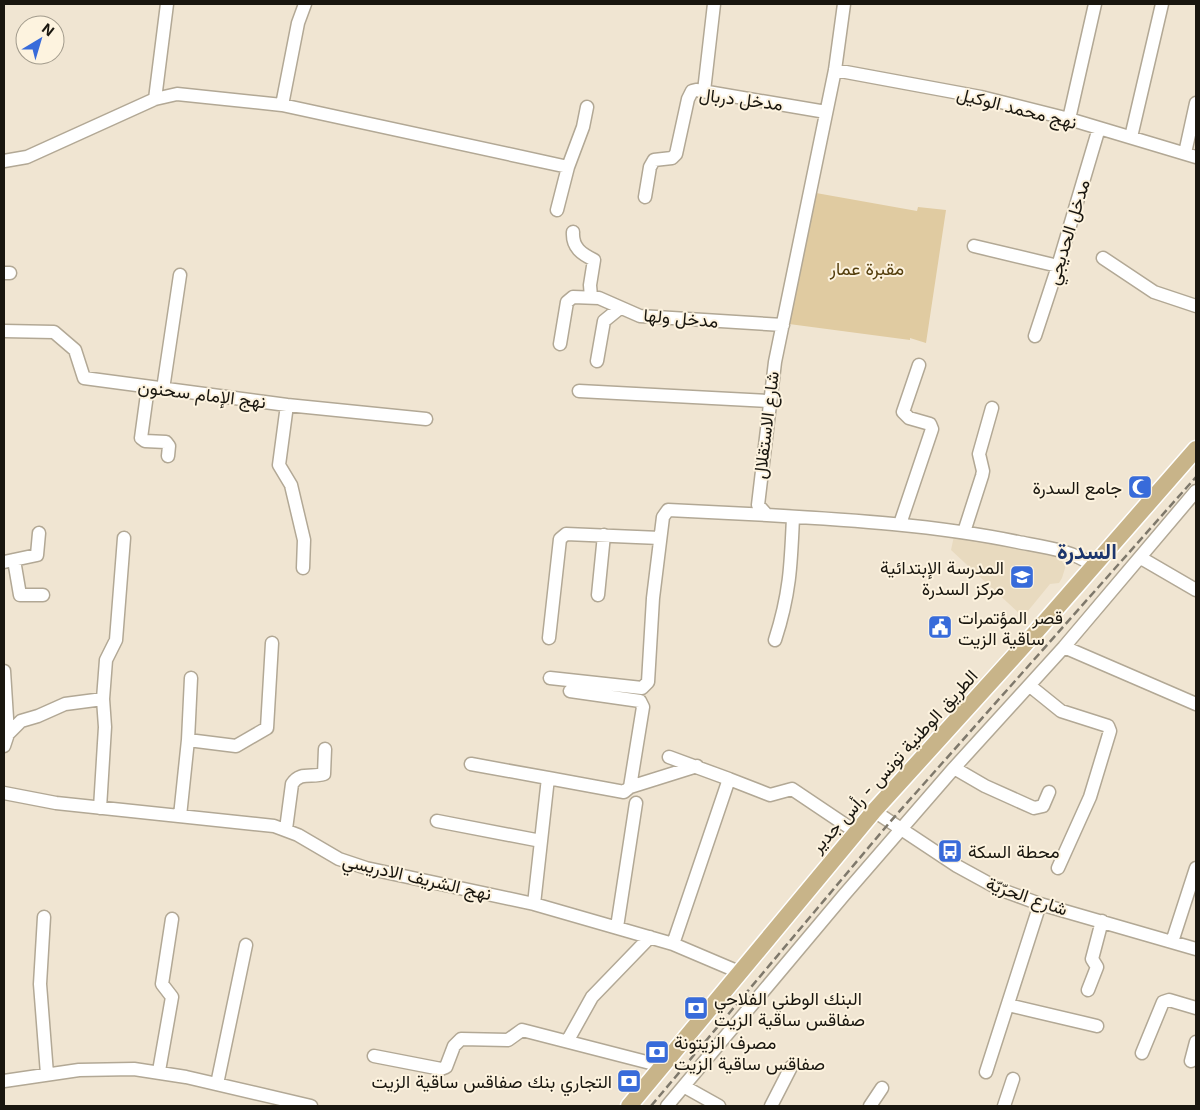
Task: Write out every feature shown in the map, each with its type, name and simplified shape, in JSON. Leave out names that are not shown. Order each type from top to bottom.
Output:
[{"type":"main road","name":"الطريق الوطنية تونس - رأس جدير","points":[[629,1106],[874,810],[1094,566],[1196,449]]},
{"type":"street","points":[[155,99],[167,4]]},
{"type":"street","points":[[282,105],[298,24],[304,4]]},
{"type":"street","points":[[704,91],[714,4]]},
{"type":"street","name":"شارع الاستقلال","points":[[767,515],[758,506],[757,497],[768,402],[836,70],[844,4]]},
{"type":"street","points":[[1069,119],[1095,4]]},
{"type":"street","points":[[1131,137],[1162,4]]},
{"type":"street","name":"نهج محمد الوكيل","points":[[836,70],[981,97],[1069,119],[1191,155]]},
{"type":"street","name":"مدخل دربال","points":[[645,197],[650,167],[654,160],[672,158],[676,154],[690,94],[696,90],[826,112]]},
{"type":"street","points":[[4,161],[27,157],[155,99],[177,94],[282,105],[358,120],[404,133],[568,167]]},
{"type":"street","points":[[1191,155],[1196,103]]},
{"type":"street","points":[[557,210],[568,167],[583,127],[587,107]]},
{"type":"street","name":"مدخل الحديجي","points":[[1035,336],[1058,266],[1098,128]]},
{"type":"street","points":[[560,344],[567,302],[573,297],[591,297],[590,285],[594,260],[582,254],[573,238],[573,232]]},
{"type":"street","points":[[974,246],[1058,266]]},
{"type":"street","points":[[1103,258],[1154,292],[1196,306]]},
{"type":"street","points":[[163,389],[180,275]]},
{"type":"street","name":"مدخل ولها","points":[[591,297],[599,298],[640,316],[783,325]]},
{"type":"street","points":[[597,361],[604,321],[620,308]]},
{"type":"street","name":"نهج الإمام سحنون","points":[[4,331],[54,332],[74,350],[84,378],[287,405],[426,420]]},
{"type":"street","points":[[900,524],[932,428],[930,424],[909,418],[904,412],[919,365]]},
{"type":"street","points":[[148,387],[141,438],[145,441],[166,442],[169,446],[168,456]]},
{"type":"street","points":[[579,391],[768,402]]},
{"type":"street","points":[[287,405],[279,465],[291,485],[302,531],[303,568]]},
{"type":"street","points":[[964,532],[982,476],[979,454],[992,408]]},
{"type":"street","points":[[667,1106],[685,1087],[794,953],[954,768],[1064,647],[1196,491]]},
{"type":"street","points":[[550,678],[642,688],[648,682],[660,538],[663,517],[668,510],[900,524],[964,532],[1051,548],[1082,557],[1094,566]]},
{"type":"street","points":[[775,640],[786,606],[790,584],[793,517]]},
{"type":"street","points":[[39,533],[39,554],[9,561],[20,595],[43,595]]},
{"type":"street","points":[[549,638],[560,539],[566,534],[660,538]]},
{"type":"street","points":[[598,595],[604,535]]},
{"type":"street","points":[[100,808],[105,727],[103,699],[106,660],[116,640],[124,538]]},
{"type":"street","points":[[1141,558],[1196,590]]},
{"type":"street","points":[[188,740],[236,746],[267,728],[272,643]]},
{"type":"street","points":[[1064,647],[1196,704]]},
{"type":"street","points":[[4,671],[6,740]]},
{"type":"street","points":[[180,816],[188,740],[190,678]]},
{"type":"street","points":[[1030,686],[1061,711],[1108,726],[1110,731],[1090,797],[1058,868]]},
{"type":"street","points":[[570,691],[640,701],[643,707],[630,787]]},
{"type":"street","points":[[6,740],[20,721],[38,716],[64,704],[103,699]]},
{"type":"street","points":[[286,830],[293,782],[304,775],[324,774],[325,749]]},
{"type":"street","points":[[669,757],[770,795],[792,789],[856,832]]},
{"type":"street","points":[[471,764],[624,792],[630,787],[697,766]]},
{"type":"street","points":[[954,768],[985,786],[1034,808],[1043,806],[1049,792]]},
{"type":"street","points":[[534,904],[548,778]]},
{"type":"street","points":[[673,944],[729,780]]},
{"type":"street","name":"نهج الشريف الادريسي","points":[[4,793],[23,798],[100,808],[274,826],[286,830],[332,856],[366,868],[534,904],[617,927],[673,944],[739,972]]},
{"type":"street","points":[[617,927],[636,803]]},
{"type":"street","name":"شارع الحرّيّة","points":[[874,810],[900,830],[980,880],[1040,904],[1196,949]]},
{"type":"street","points":[[438,821],[541,841]]},
{"type":"street","points":[[1172,942],[1196,868]]},
{"type":"street","points":[[986,1072],[1040,904]]},
{"type":"street","points":[[44,917],[40,984],[47,1074]]},
{"type":"street","points":[[159,1071],[172,997],[162,984],[172,919]]},
{"type":"street","points":[[1088,990],[1097,967],[1092,958],[1102,921]]},
{"type":"street","points":[[568,1040],[592,997],[650,938]]},
{"type":"street","points":[[217,1084],[246,945]]},
{"type":"street","points":[[1142,1053],[1163,1002],[1169,1000],[1196,1008]]},
{"type":"street","points":[[1008,1005],[1097,1026]]},
{"type":"street","points":[[374,1056],[441,1069],[446,1067],[454,1046],[461,1039],[508,1040],[522,1030],[568,1040],[662,1066]]},
{"type":"street","points":[[1191,1061],[1196,1042]]},
{"type":"street","points":[[771,1106],[791,1067]]},
{"type":"street","points":[[4,1081],[79,1070],[134,1069],[159,1071],[311,1106]]},
{"type":"street","points":[[1004,1106],[1013,1079]]},
{"type":"street","points":[[685,1087],[719,1106]]},
{"type":"street","points":[[870,1106],[882,1088]]},
{"type":"shaded area","name":"المدرسة الإبتدائية مركز السدرة","points":[[954,536],[1063,558],[1062,562],[1066,565],[1062,578],[1059,583],[1050,584],[1023,617],[951,550]]},
{"type":"green space","name":"مقبرة عمار","points":[[816,193],[917,211],[918,207],[946,210],[926,343],[910,338],[910,340],[789,324],[808,224]]},
{"type":"railway","points":[[651,1106],[890,822],[1196,477]]},
{"type":"place","name":"جامع السدرة","points":[[1140,487]]},
{"type":"place","name":"المدرسة الإبتدائية مركز السدرة","points":[[1022,577]]},
{"type":"place","name":"قصر المؤتمرات ساقية الزيت","points":[[940,627]]},
{"type":"place","name":"محطة السكة","points":[[950,851]]},
{"type":"place","name":"البنك الوطني الفلاحي صفاقس ساقية الزيت","points":[[696,1008]]},
{"type":"place","name":"مصرف الزيتونة صفاقس ساقية الزيت","points":[[657,1052]]},
{"type":"place","name":"التجاري بنك صفاقس ساقية الزيت","points":[[629,1081]]},
{"type":"district","name":"السدرة","points":[[1087,551]]}]
